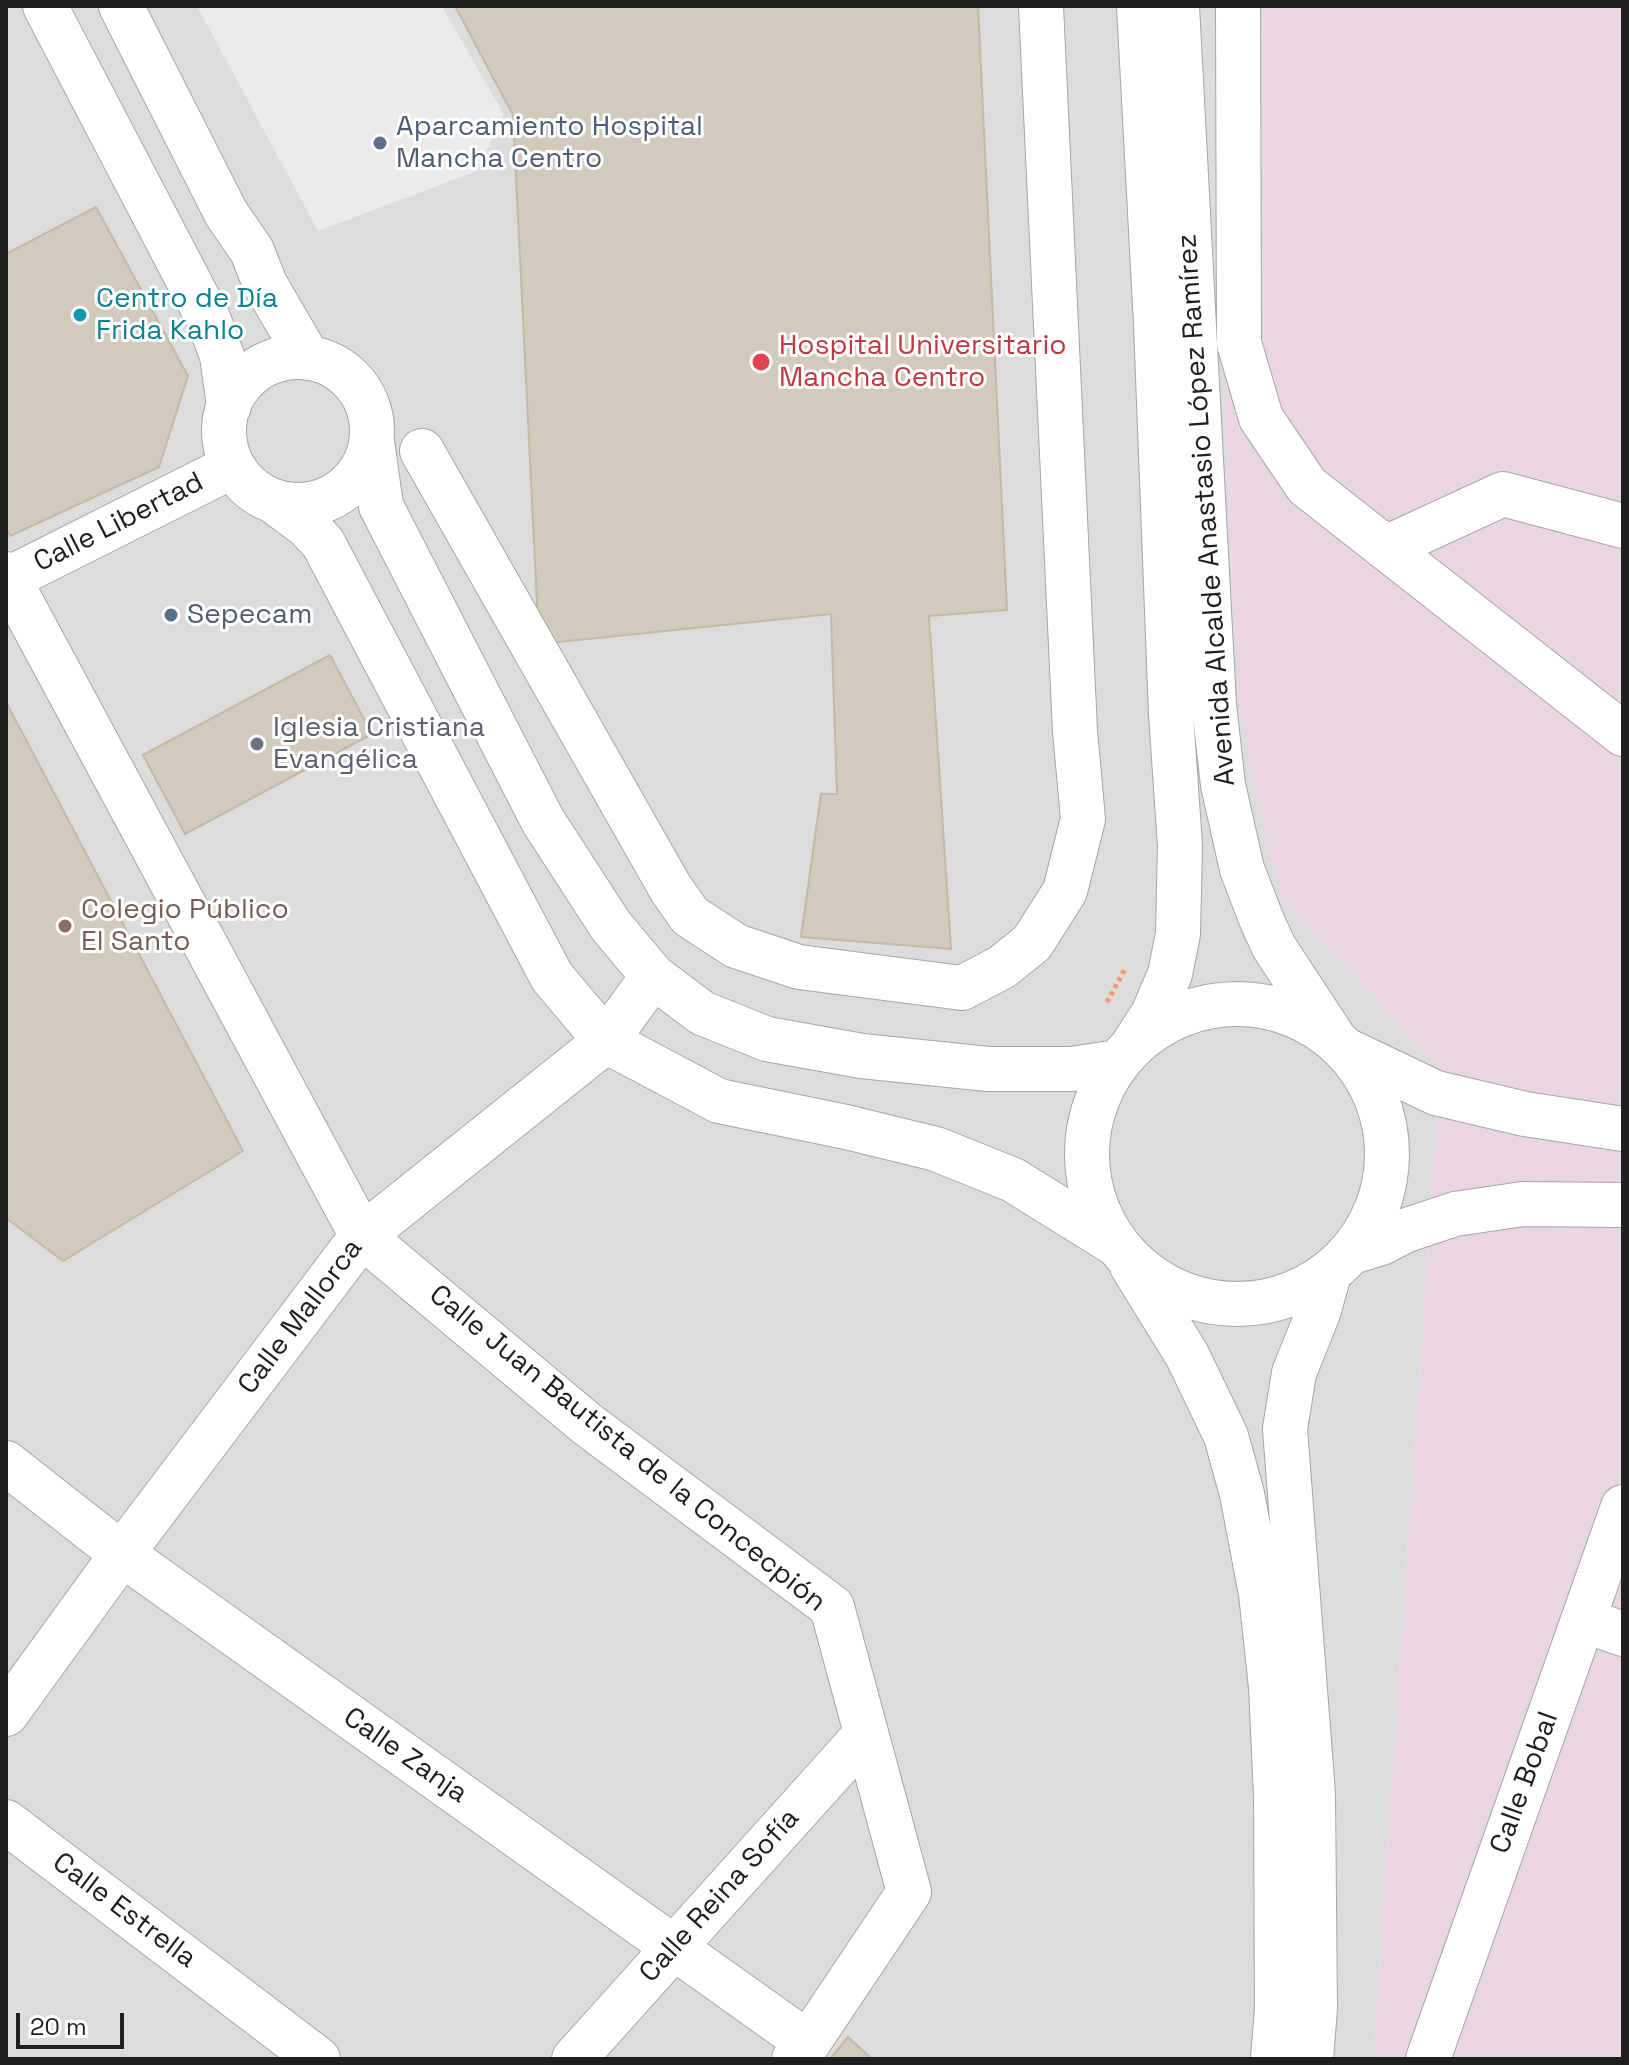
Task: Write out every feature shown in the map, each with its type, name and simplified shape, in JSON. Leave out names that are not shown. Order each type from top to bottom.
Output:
[{"type":"street","points":[[45,6],[208,318],[222,356],[229,406]]},
{"type":"street","points":[[121,6],[226,213],[252,251],[265,284],[308,358]]},
{"type":"street","points":[[422,451],[671,889],[690,916],[736,946],[799,967],[962,988],[1002,967],[1032,943],[1065,891],[1083,819],[1075,716],[1041,6]]},
{"type":"street","name":"Avenida Alcalde Anastasio López Ramírez","points":[[1139,6],[1156,324],[1171,714],[1180,846],[1178,934],[1170,974],[1153,1014],[1094,1105],[1086,1153],[1094,1201],[1187,1355],[1226,1436],[1242,1494],[1261,1594],[1271,1687],[1276,1796],[1277,2009],[1273,2059]]},
{"type":"street","name":"Avenida Alcalde Anastasio López Ramírez","points":[[1177,6],[1214,705],[1223,785],[1242,869],[1262,921],[1274,947],[1377,1097],[1388,1151],[1379,1204],[1340,1263],[1294,1373],[1285,1429],[1313,1794],[1315,2008],[1311,2059]]},
{"type":"street","points":[[1238,6],[1239,343],[1261,418],[1307,486],[1623,734]]},
{"type":"street","points":[[1623,1129],[1525,1114],[1436,1093],[1340,1044],[1286,1011],[1232,1003],[1179,1015],[1126,1053],[1072,1069],[988,1069],[862,1056],[767,1039],[702,1013],[653,976],[611,926],[543,821],[381,506],[371,417],[364,396],[349,377],[330,364],[308,358],[287,358],[268,363],[252,374],[238,389],[229,406],[224,426],[225,446],[233,466],[244,482],[258,494],[275,502],[306,525],[323,543],[552,977],[606,1041],[719,1101],[936,1149],[1013,1180],[1122,1251],[1162,1285],[1203,1301],[1247,1304],[1290,1295],[1340,1263],[1404,1231],[1455,1214],[1523,1204],[1623,1205]]},
{"type":"street","points":[[275,502],[297,505],[319,503],[338,494],[355,480],[366,461],[372,441]]},
{"type":"street","name":"Calle Libertad","points":[[7,578],[233,466]]},
{"type":"street","points":[[1388,547],[1503,494],[1623,526]]},
{"type":"street","name":"Calle Juan Bautista de la Concecpión","points":[[7,578],[362,1236],[587,1424],[832,1607],[909,1892],[801,2051]]},
{"type":"street","name":"Calle Mallorca","points":[[6,1714],[122,1554],[362,1236],[606,1041],[653,976]]},
{"type":"street","name":"Calle Zanja","points":[[6,1463],[122,1554],[674,1947],[801,2051]]},
{"type":"street","name":"Calle Bobal","points":[[1428,2059],[1603,1627],[1623,1507]]},
{"type":"street","name":"Calle Reina Sofía","points":[[574,2059],[866,1734]]},
{"type":"street","name":"Calle Estrella","points":[[6,1822],[318,2059]]},
{"type":"shaded area","points":[[6,6],[1623,6],[1440,1068],[1373,2059],[6,2059]]},
{"type":"shaded area","name":"Aparcamiento Hospital Mancha Centro","points":[[197,6],[442,6],[504,115],[477,171],[318,231]]},
{"type":"shaded area","points":[[1219,6],[1623,6],[1623,2059],[1373,2059],[1440,1068],[1280,896],[1240,715],[1228,535]]},
{"type":"building","name":"Hospital Universitario Mancha Centro","points":[[455,6],[978,6],[1007,610],[929,616],[951,949],[801,937],[821,794],[837,794],[831,614],[539,644],[513,115]]},
{"type":"building","name":"Centro de Día Frida Kahlo","points":[[96,207],[188,376],[159,467],[10,536],[6,528],[6,254]]},
{"type":"building","name":"Iglesia Cristiana Evangélica","points":[[330,655],[372,734],[185,834],[143,755]]},
{"type":"building","name":"Colegio Público El Santo","points":[[6,702],[243,1151],[63,1261],[6,1218]]},
{"type":"building","points":[[848,2037],[872,2059],[830,2059]]},
{"type":"place","name":"Aparcamiento Hospital Mancha Centro","points":[[380,143]]},
{"type":"place","name":"Centro de Día Frida Kahlo","points":[[80,315]]},
{"type":"place","name":"Hospital Universitario Mancha Centro","points":[[761,362]]},
{"type":"place","name":"Sepecam","points":[[171,615]]},
{"type":"place","name":"Iglesia Cristiana Evangélica","points":[[257,744]]},
{"type":"place","name":"Colegio Público El Santo","points":[[65,926]]}]
